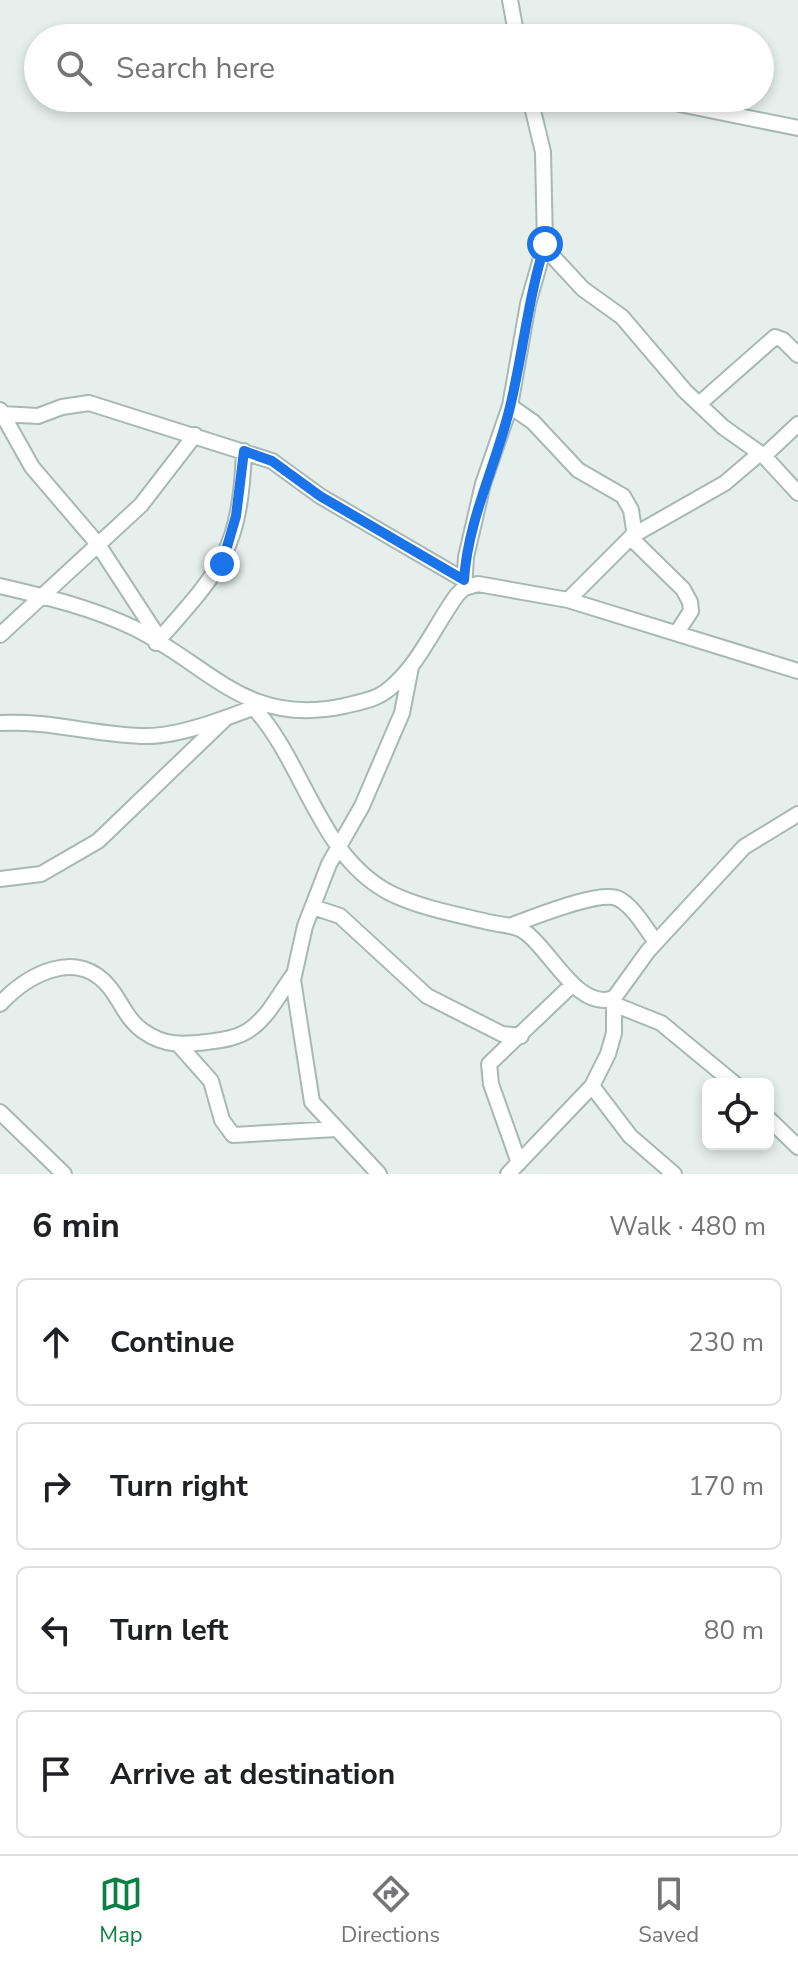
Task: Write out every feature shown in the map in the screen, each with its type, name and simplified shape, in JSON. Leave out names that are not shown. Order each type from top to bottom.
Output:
[{"type":"street","points":[[516,3],[517,24]]},
{"type":"street","points":[[0,723],[65,725],[146,736],[226,718],[257,706],[323,711],[371,700],[389,690],[411,666],[464,584],[466,557],[483,484],[510,406],[528,304],[544,247],[543,152],[533,112]]},
{"type":"street","points":[[719,112],[798,128]]},
{"type":"street","points":[[544,247],[583,289],[622,317],[699,404],[762,455],[798,493]]},
{"type":"street","points":[[699,404],[775,337],[783,340],[798,355]]},
{"type":"street","points":[[1,412],[38,416],[62,407],[89,403],[195,435],[272,461],[320,496],[464,584],[510,587],[568,600],[678,631],[798,671]]},
{"type":"street","points":[[510,406],[533,422],[578,470],[623,496],[631,510],[632,536],[683,589],[690,602],[691,611],[678,631]]},
{"type":"street","points":[[1,412],[32,467],[97,543],[158,640]]},
{"type":"street","points":[[568,600],[632,536],[715,490],[798,424]]},
{"type":"street","points":[[0,635],[150,495],[195,435]]},
{"type":"street","points":[[158,640],[201,594],[226,556],[241,491],[244,451]]},
{"type":"street","points":[[0,586],[45,594],[126,625],[158,640],[205,676],[257,706],[338,847],[355,866],[390,893],[518,928],[539,944],[572,985],[661,1023],[728,1078]]},
{"type":"street","points":[[0,1004],[45,971],[63,965],[77,967],[109,986],[130,1021],[145,1033],[179,1045],[229,1039],[252,1028],[294,973],[313,907],[338,847],[362,806],[402,713],[411,666]]},
{"type":"street","points":[[0,879],[41,874],[98,841],[226,718]]},
{"type":"street","points":[[514,1169],[592,1086],[608,1054],[615,1001],[656,942],[744,847],[798,814]]},
{"type":"street","points":[[508,926],[590,900],[611,897],[630,909],[656,942]]},
{"type":"street","points":[[313,907],[340,916],[427,996],[502,1034],[521,1036]]},
{"type":"street","points":[[294,973],[309,1092],[317,1111],[379,1174]]},
{"type":"street","points":[[514,1169],[488,1073],[489,1064],[572,985]]},
{"type":"street","points":[[179,1045],[211,1081],[222,1120],[233,1135],[336,1129]]},
{"type":"street","points":[[592,1086],[630,1136],[674,1174]]},
{"type":"street","points":[[0,1112],[64,1174]]},
{"type":"street","points":[[774,1124],[798,1147]]},
{"type":"route","points":[[222,564],[236,516],[244,451],[272,461],[320,496],[464,580],[466,557],[483,484],[510,406],[528,304],[545,244]]}]
